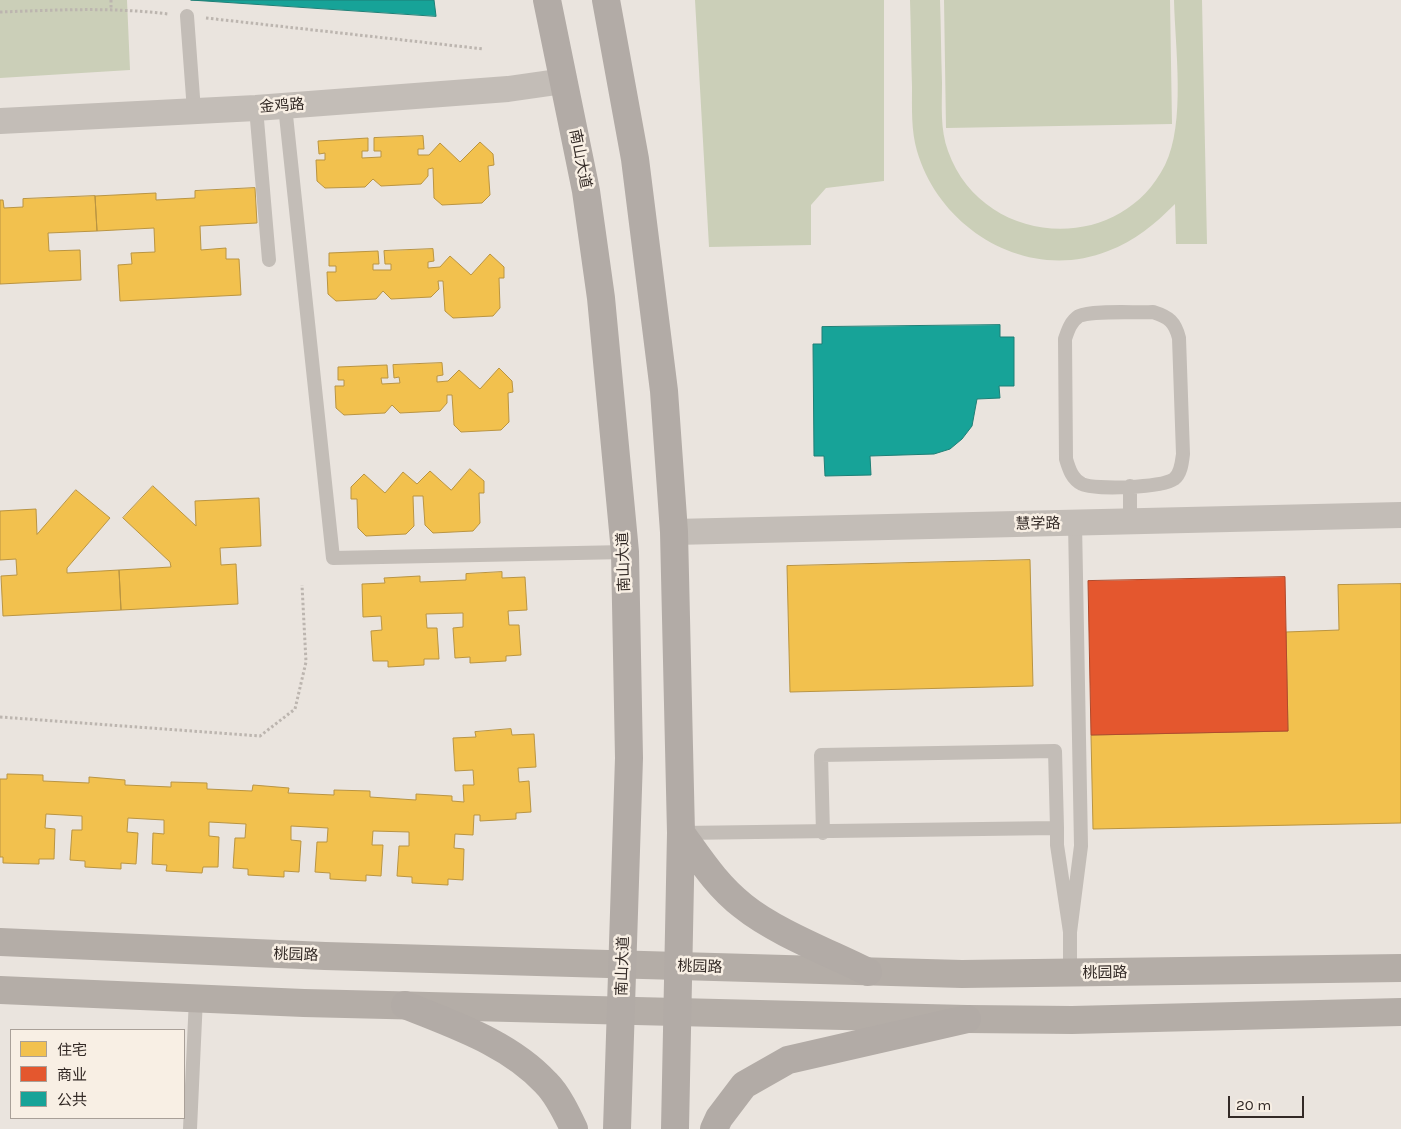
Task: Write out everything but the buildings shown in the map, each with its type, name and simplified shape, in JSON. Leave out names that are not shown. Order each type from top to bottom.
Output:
[{"type":"main road","name":"南山大道","points":[[547,0],[586,190],[602,298],[625,552],[629,758],[617,1129]]},
{"type":"main road","points":[[606,0],[635,159],[664,390],[674,532],[681,834],[675,1129]]},
{"type":"main road","points":[[681,834],[718,883],[744,907],[794,936],[868,972]]},
{"type":"main road","name":"桃园路","points":[[0,942],[325,956],[962,974],[1401,968]]},
{"type":"main road","points":[[0,990],[405,1006],[967,1019],[1082,1020],[1401,1012]]},
{"type":"main road","points":[[405,1006],[473,1033],[518,1058],[547,1084],[574,1129]]},
{"type":"main road","points":[[714,1129],[719,1118],[744,1085],[788,1060],[967,1019]]},
{"type":"street","name":"金鸡路","points":[[0,121],[285,106],[508,89],[564,80]]},
{"type":"street","name":"慧学路","points":[[674,532],[1401,516]]},
{"type":"lane","points":[[187,16],[194,111]]},
{"type":"lane","points":[[285,106],[333,558],[625,552]]},
{"type":"lane","points":[[256,108],[268,260]]},
{"type":"lane","points":[[1153,312],[1167,316],[1176,326],[1180,338],[1183,454],[1181,469],[1175,478],[1162,484],[1130,486],[1094,487],[1081,484],[1070,472],[1066,459],[1065,339],[1070,326],[1079,317],[1090,314],[1153,312]]},
{"type":"lane","points":[[1130,486],[1130,522]]},
{"type":"lane","points":[[1070,973],[1070,932],[1081,846],[1075,524]]},
{"type":"lane","points":[[823,833],[821,755],[1055,751],[1057,844],[1070,932]]},
{"type":"lane","points":[[681,834],[1057,828]]},
{"type":"lane","points":[[190,1129],[196,998]]},
{"type":"path","points":[[111,0],[112,10]]},
{"type":"path","points":[[0,12],[112,10],[187,16],[484,49]]},
{"type":"path","points":[[0,717],[260,736],[295,709],[306,662],[302,585]]},
{"type":"green space","points":[[0,0],[127,0],[130,70],[0,78]]},
{"type":"green space","points":[[695,0],[884,0],[884,181],[826,188],[811,205],[811,245],[709,247]]},
{"type":"green space","points":[[910,0],[940,0],[942,117],[945,143],[965,183],[990,207],[1019,222],[1052,228],[1085,226],[1116,215],[1144,195],[1165,165],[1171,148],[1177,107],[1178,84],[1174,0],[1202,0],[1207,244],[1176,244],[1175,204],[1136,237],[1108,251],[1078,259],[1048,260],[1018,254],[991,243],[966,226],[945,204],[929,179],[915,143],[912,119]]},
{"type":"green space","points":[[944,0],[1170,0],[1172,124],[946,128]]}]
